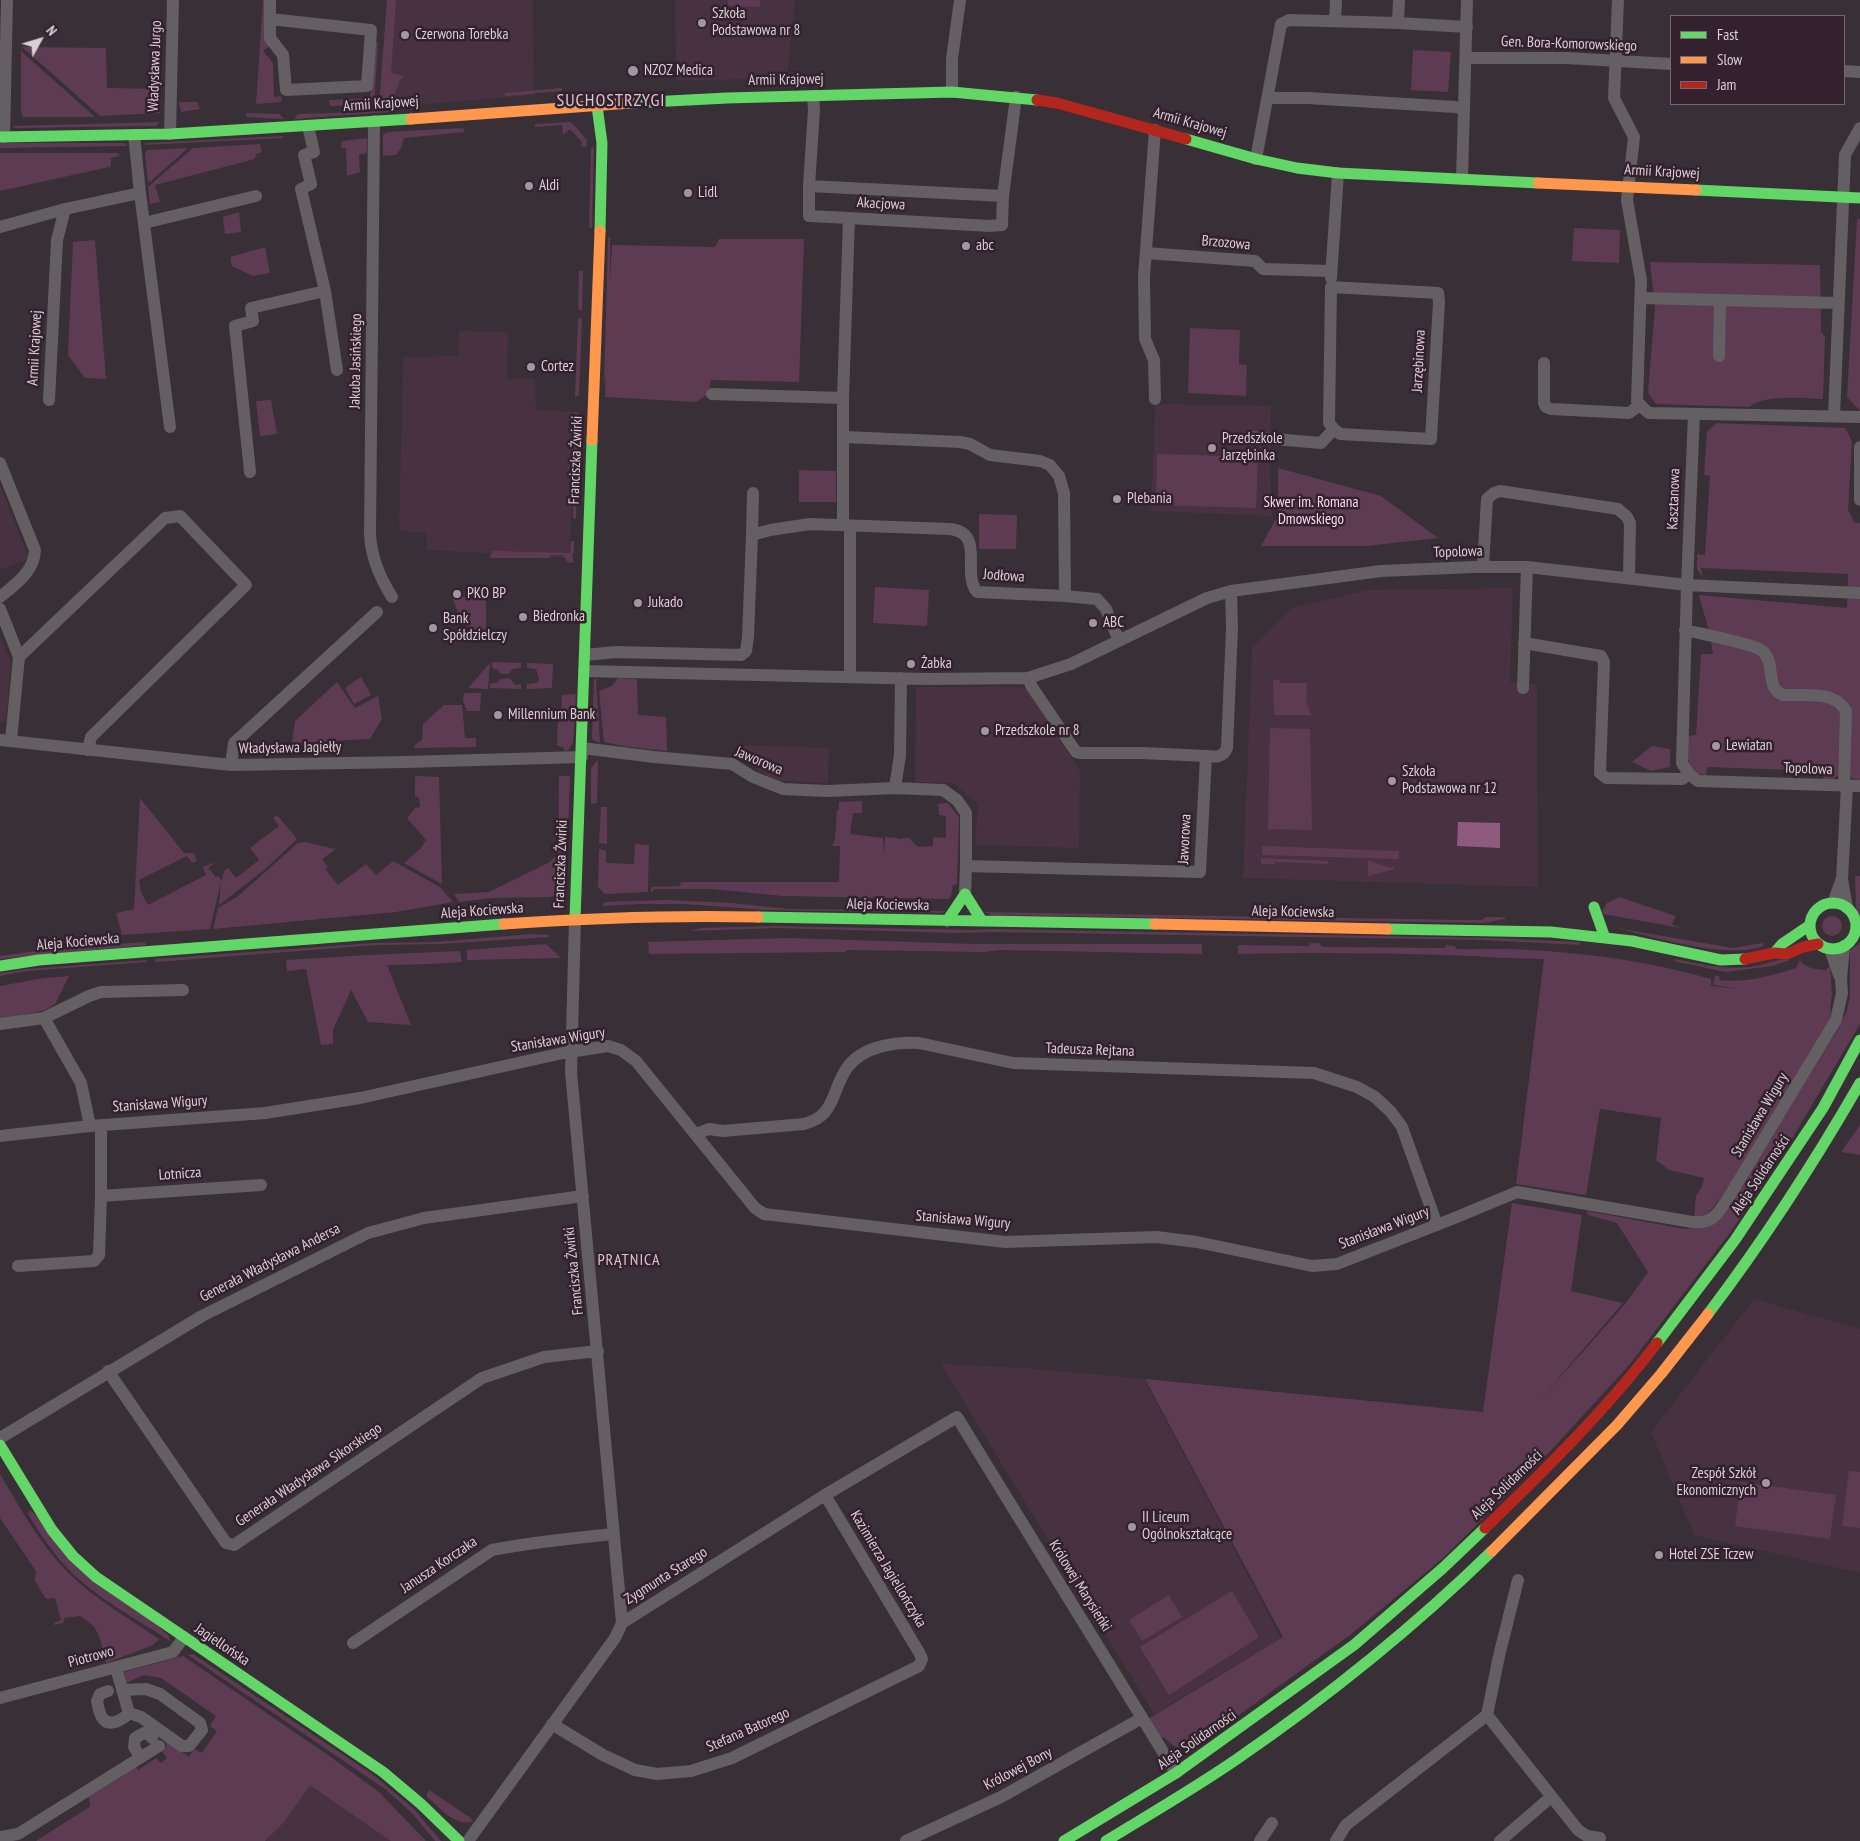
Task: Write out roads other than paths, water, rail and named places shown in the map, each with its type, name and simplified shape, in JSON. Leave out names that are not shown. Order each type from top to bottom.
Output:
[{"type":"street","points":[[2,137],[7,0]]},
{"type":"street","name":"Władysława Jurgo","points":[[170,134],[173,0]]},
{"type":"street","points":[[270,0],[270,19],[270,38],[283,56],[286,90],[367,86],[371,30],[270,19]]},
{"type":"street","points":[[952,92],[952,59],[960,0]]},
{"type":"street","points":[[1335,21],[1336,0]]},
{"type":"street","points":[[1398,23],[1399,0]]},
{"type":"street","points":[[1462,179],[1467,0]]},
{"type":"street","points":[[1618,0],[1614,98],[1634,137],[1627,200],[1640,265],[1641,298],[1636,397],[1640,405],[1649,413],[1860,417]]},
{"type":"street","points":[[1256,159],[1281,24],[1289,20],[1467,27]]},
{"type":"street","name":"Gen. Bora-Komorowskiego","points":[[1466,58],[1566,58],[1670,64]]},
{"type":"street","points":[[1845,70],[1860,72]]},
{"type":"street","name":"Armii Krajowej","points":[[2,137],[170,134],[709,98],[952,92],[1016,97],[1057,103],[1256,159],[1297,168],[1338,173],[1860,198]]},
{"type":"street","points":[[813,96],[809,216],[849,218]]},
{"type":"street","name":"Akacjowa","points":[[846,525],[843,398],[849,218],[986,226],[1002,225],[1003,196],[1016,97]]},
{"type":"street","points":[[1268,98],[1308,98],[1464,109]]},
{"type":"street","name":"Franciszka Żwirki","points":[[596,106],[602,143],[571,1072],[622,1623]]},
{"type":"street","name":"Jakuba Jasińskiego","points":[[374,121],[370,534],[382,582],[392,597]]},
{"type":"street","points":[[308,126],[314,152],[304,154],[311,184],[301,189],[324,291],[337,370]]},
{"type":"street","points":[[1834,416],[1845,155],[1860,128]]},
{"type":"street","points":[[1155,130],[1144,277],[1145,339],[1154,360],[1155,398]]},
{"type":"street","points":[[134,135],[170,427]]},
{"type":"street","points":[[1250,438],[1321,443],[1334,429],[1329,423],[1331,270],[1338,173]]},
{"type":"street","name":"Akacjowa","points":[[809,186],[1003,196]]},
{"type":"street","points":[[0,227],[65,209],[140,193]]},
{"type":"street","points":[[144,223],[256,196]]},
{"type":"street","name":"Armii Krajowej","points":[[49,400],[57,240],[65,209]]},
{"type":"street","name":"Brzozowa","points":[[1146,253],[1255,260],[1263,270],[1331,270]]},
{"type":"street","name":"Jarzębinowa","points":[[1331,287],[1438,292],[1439,302],[1431,439],[1340,434],[1334,429]]},
{"type":"street","points":[[250,472],[235,326],[253,322],[251,308],[324,291]]},
{"type":"street","points":[[1641,298],[1838,303]]},
{"type":"street","points":[[1719,356],[1720,301]]},
{"type":"street","points":[[1544,364],[1544,403],[1550,409],[1629,412],[1640,405]]},
{"type":"street","points":[[712,394],[843,398]]},
{"type":"street","name":"Kasztanowa","points":[[1687,584],[1694,414]]},
{"type":"street","points":[[844,437],[960,442],[970,444],[990,454],[1040,461],[1050,465],[1059,476],[1064,492],[1065,596]]},
{"type":"street","points":[[1860,447],[1860,500]]},
{"type":"street","points":[[0,463],[35,550],[34,562],[22,579],[0,597]]},
{"type":"street","points":[[1483,567],[1487,500],[1494,493],[1500,491],[1618,509],[1627,517],[1630,523],[1629,578]]},
{"type":"street","points":[[585,655],[616,652],[741,655],[746,651],[754,493]]},
{"type":"street","points":[[19,658],[165,518],[180,516],[246,585],[90,737],[88,750]]},
{"type":"street","name":"Jodłowa","points":[[752,535],[770,530],[810,524],[957,530],[968,538],[973,586],[977,592],[1092,598],[1101,603],[1119,641]]},
{"type":"street","points":[[846,525],[850,677]]},
{"type":"street","name":"Topolowa","points":[[1231,591],[1381,571],[1483,567],[1527,568],[1687,584],[1860,593]]},
{"type":"street","points":[[1523,688],[1527,568]]},
{"type":"street","points":[[1524,643],[1601,656],[1604,662],[1600,773],[1606,778],[1682,779],[1689,774],[1682,763],[1687,584]]},
{"type":"street","points":[[584,671],[927,680],[1028,678],[1071,664],[1206,598],[1231,591],[1232,628],[1227,748],[1225,753],[1218,757],[1142,753],[1086,754],[1076,752],[1032,687],[1028,678]]},
{"type":"street","points":[[0,609],[19,658],[6,740]]},
{"type":"street","points":[[230,765],[234,743],[377,612]]},
{"type":"street","points":[[1685,630],[1761,650],[1768,659],[1773,687],[1776,693],[1830,697],[1842,703],[1846,711],[1845,786],[1860,786]]},
{"type":"street","points":[[895,788],[900,752],[901,678]]},
{"type":"street","name":"Władysława Jagiełły","points":[[6,740],[230,765],[397,763],[582,753]]},
{"type":"street","name":"Jaworowa","points":[[582,753],[732,764],[753,777],[783,789],[826,791],[895,788],[943,790],[957,800],[966,813],[964,894]]},
{"type":"street","name":"Jaworowa","points":[[966,866],[1200,872],[1206,756]]},
{"type":"street","name":"Topolowa","points":[[1689,774],[1698,780],[1845,786],[1842,879],[1847,908]]},
{"type":"street","name":"Topolowa","points":[[1833,903],[1842,879]]},
{"type":"street","points":[[947,921],[964,894],[982,921]]},
{"type":"street","points":[[1833,903],[1847,908],[1853,914],[1858,924],[1852,940],[1830,949],[1818,944],[1811,932],[1811,918],[1820,908],[1833,903]]},
{"type":"street","points":[[1594,907],[1605,938]]},
{"type":"street","name":"Aleja Kociewska","points":[[0,966],[58,958],[575,919],[712,916],[1551,932],[1661,947],[1721,960],[1751,958],[1774,953],[1787,954],[1803,947],[1818,944]]},
{"type":"street","name":"Aleja Kociewska","points":[[1774,953],[1782,944],[1810,926]]},
{"type":"street","name":"Stanisława Wigury","points":[[1841,979],[1852,940]]},
{"type":"street","name":"Stanisława Wigury","points":[[0,1136],[95,1125],[265,1113],[360,1098],[571,1052],[608,1046],[626,1052],[643,1069],[760,1212],[764,1214],[1006,1242],[1156,1237],[1197,1242],[1312,1266],[1338,1264],[1517,1192],[1699,1223],[1711,1219],[1718,1214],[1727,1200],[1832,1029],[1840,1007],[1842,993],[1841,979],[1830,949]]},
{"type":"street","points":[[0,1024],[44,1018],[88,996],[101,992],[183,990]]},
{"type":"street","points":[[18,1266],[94,1260],[99,1255],[101,1196],[95,1125],[81,1083],[44,1018]]},
{"type":"street","name":"Aleja Solidarności","points":[[1064,1841],[1176,1773],[1354,1645],[1443,1568],[1543,1472],[1634,1373],[1735,1240],[1823,1108],[1860,1040]]},
{"type":"street","name":"Tadeusza Rejtana","points":[[696,1134],[709,1130],[723,1131],[804,1124],[816,1121],[825,1113],[848,1067],[860,1056],[876,1048],[906,1042],[919,1043],[1013,1064],[1314,1073],[1357,1086],[1375,1097],[1391,1112],[1402,1127],[1438,1225]]},
{"type":"street","points":[[1106,1841],[1187,1792],[1279,1729],[1376,1654],[1458,1584],[1564,1479],[1628,1412],[1696,1328],[1747,1259],[1797,1186],[1860,1083]]},
{"type":"street","name":"Lotnicza","points":[[101,1196],[261,1185]]},
{"type":"street","name":"Generała Władysława Andersa","points":[[0,1438],[108,1371],[202,1316],[368,1233],[424,1218],[583,1196]]},
{"type":"street","name":"Generała Władysława Sikorskiego","points":[[108,1371],[226,1543],[234,1545],[482,1378],[544,1358],[598,1351]]},
{"type":"street","name":"Królowej Marysieńki","points":[[957,1417],[1176,1773]]},
{"type":"street","name":"Zygmunta Starego","points":[[468,1841],[615,1638],[622,1623],[825,1495],[957,1417]]},
{"type":"street","name":"Jagiellońska","points":[[0,1445],[52,1530],[73,1556],[109,1587],[383,1772],[421,1804],[459,1841]]},
{"type":"street","name":"Kazimierza Jagiellończyka","points":[[825,1495],[922,1660]]},
{"type":"street","name":"Janusza Korczaka","points":[[353,1643],[492,1550],[558,1539],[614,1534]]},
{"type":"street","points":[[1336,1841],[1346,1825],[1487,1715],[1499,1656],[1518,1580]]},
{"type":"street","name":"Piotrowo","points":[[0,1698],[174,1652],[184,1637]]},
{"type":"street","name":"Stefana Batorego","points":[[552,1724],[603,1755],[635,1770],[657,1774],[691,1771],[732,1758],[920,1666],[922,1660]]},
{"type":"street","points":[[116,1668],[129,1713]]},
{"type":"street","points":[[122,1690],[146,1689],[160,1694],[200,1723],[202,1730],[189,1746],[182,1746],[141,1717],[129,1713]]},
{"type":"street","points":[[108,1691],[100,1694],[96,1701],[103,1719],[107,1723],[111,1723],[125,1718],[129,1713]]},
{"type":"street","points":[[1487,1715],[1582,1834],[1600,1838]]},
{"type":"street","name":"Królowej Bony","points":[[906,1841],[1001,1797],[1142,1718]]},
{"type":"street","points":[[0,1837],[18,1834],[140,1757],[156,1742],[150,1735],[144,1733],[135,1738],[134,1747],[140,1757]]},
{"type":"street","points":[[1500,1841],[1551,1797]]},
{"type":"street","points":[[1260,1841],[1272,1823]]},
{"type":"place","name":"Szkoła Podstawowa nr 8","points":[[702,23]]},
{"type":"place","name":"Czerwona Torebka","points":[[405,35]]},
{"type":"place","name":"NZOZ Medica","points":[[633,71]]},
{"type":"place","name":"Aldi","points":[[529,186]]},
{"type":"place","name":"Lidl","points":[[688,193]]},
{"type":"place","name":"abc","points":[[966,246]]},
{"type":"place","name":"Cortez","points":[[531,367]]},
{"type":"place","name":"Przedszkole Jarzębinka","points":[[1212,448]]},
{"type":"place","name":"Plebania","points":[[1117,499]]},
{"type":"place","name":"PKO BP","points":[[457,594]]},
{"type":"place","name":"Jukado","points":[[638,603]]},
{"type":"place","name":"Biedronka","points":[[523,617]]},
{"type":"place","name":"ABC","points":[[1093,623]]},
{"type":"place","name":"Bank Spółdzielczy","points":[[433,628]]},
{"type":"place","name":"Żabka","points":[[911,664]]},
{"type":"place","name":"Millennium Bank","points":[[498,715]]},
{"type":"place","name":"Przedszkole nr 8","points":[[985,731]]},
{"type":"place","name":"Lewiatan","points":[[1716,746]]},
{"type":"place","name":"Szkoła Podstawowa nr 12","points":[[1392,781]]},
{"type":"place","name":"Zespół Szkół Ekonomicznych","points":[[1766,1483]]},
{"type":"place","name":"II Liceum Ogólnokształcące","points":[[1132,1527]]},
{"type":"place","name":"Hotel ZSE Tczew","points":[[1659,1555]]},
{"type":"district","name":"SUCHOSTRZYGI","points":[[611,101]]},
{"type":"district","name":"PRĄTNICA","points":[[629,1260]]},
{"type":"park label","name":"Skwer im. Romana Dmowskiego","points":[[1311,512]]}]
